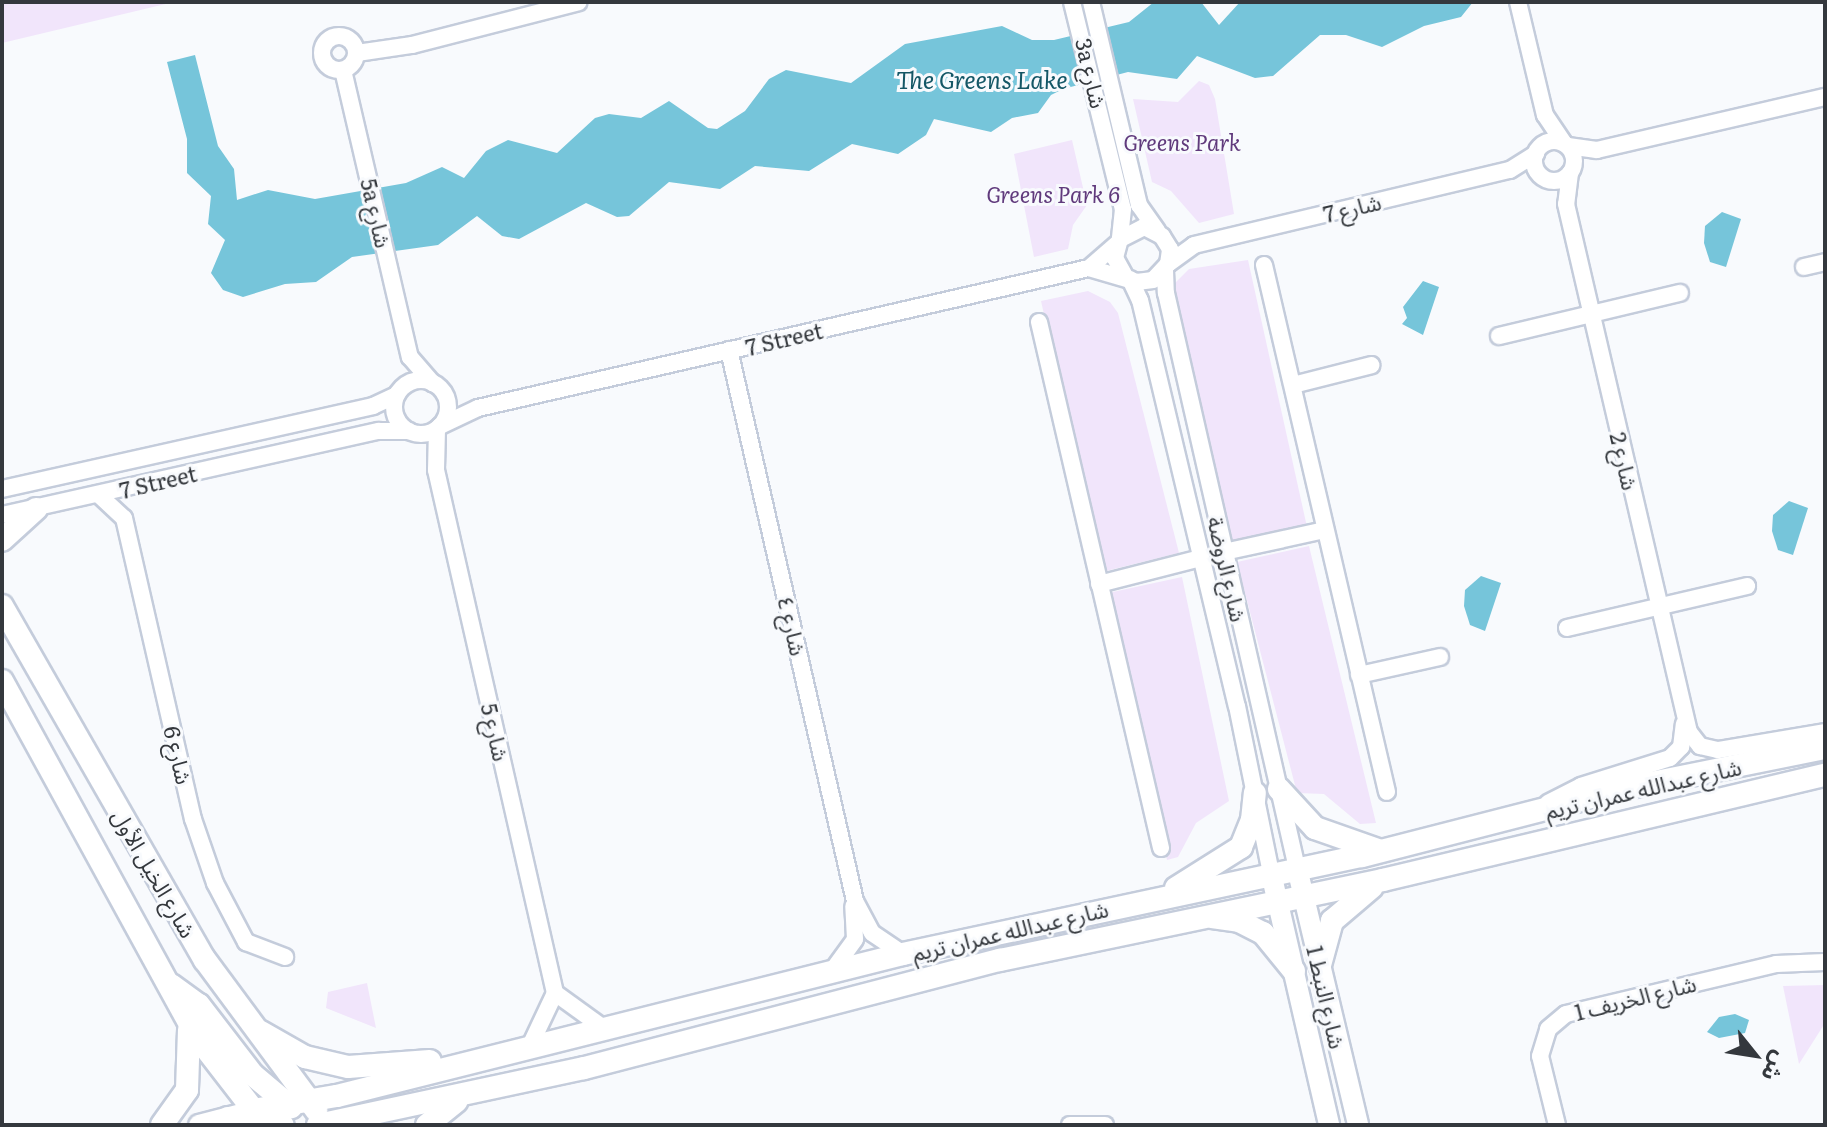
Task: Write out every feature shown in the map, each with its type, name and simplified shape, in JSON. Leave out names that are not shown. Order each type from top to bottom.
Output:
[{"type":"main road","points":[[2,540],[16,522],[36,509]]},
{"type":"main road","name":"شارع الخيل الأول","points":[[2,606],[205,960],[311,1117]]},
{"type":"main road","name":"شارع الخيل الأول","points":[[2,681],[170,984],[187,1021],[259,1118]]},
{"type":"main road","name":"شارع عبدالله عمران تريم","points":[[311,1117],[467,1064],[832,971],[1169,894],[1383,851],[1529,816],[1631,787],[1822,744]]},
{"type":"main road","name":"شارع عبدالله عمران تريم","points":[[228,1118],[355,1119],[469,1094],[1195,915],[1383,880],[1823,777]]},
{"type":"main road","points":[[1279,789],[1315,828],[1383,851]]},
{"type":"main road","points":[[1169,894],[1241,847],[1252,820],[1255,793]]},
{"type":"main road","points":[[1320,965],[1325,935],[1339,912],[1383,880]]},
{"type":"main road","points":[[1195,915],[1252,926],[1273,941],[1294,971]]},
{"type":"main road","points":[[170,984],[208,1014],[250,1071],[311,1117]]},
{"type":"main road","points":[[162,1125],[187,1090],[192,1055],[187,1021]]},
{"type":"main road","points":[[249,1023],[285,1048],[326,1063],[371,1068],[431,1061],[467,1064]]},
{"type":"main road","points":[[250,1071],[274,1088],[282,1081],[280,1067]]},
{"type":"main road","points":[[427,1125],[469,1094]]},
{"type":"street","points":[[357,53],[353,41],[342,35],[326,42],[324,60],[343,70],[357,53],[579,2]]},
{"type":"street","name":"3a شارع","points":[[1072,2],[1089,13],[1104,88],[1123,209],[1119,241]]},
{"type":"street","points":[[1518,2],[1545,115],[1566,145],[1572,170]]},
{"type":"street","name":"5a شارع","points":[[343,70],[410,357],[436,386]]},
{"type":"street","name":"3a شارع","points":[[1104,88],[1139,205],[1160,233]]},
{"type":"street","points":[[1537,151],[1551,141],[1597,150],[1825,97]]},
{"type":"street","points":[[1545,115],[1537,151],[1543,177],[1559,180],[1597,150]]},
{"type":"street","name":"شارع 7","points":[[1167,267],[1194,245],[1510,170],[1537,151]]},
{"type":"street","name":"شارع 7","points":[[1510,170],[1543,177]]},
{"type":"street","name":"شارع 2","points":[[1572,170],[1566,204],[1684,719]]},
{"type":"street","name":"شارع 2","points":[[1543,177],[1566,204]]},
{"type":"street","points":[[1137,228],[1160,233],[1170,249],[1167,267],[1145,282],[1089,268],[1137,228]]},
{"type":"street","name":"شارع 7","points":[[1160,233],[1194,245]]},
{"type":"street","points":[[1119,241],[1117,265],[1127,277]]},
{"type":"street","points":[[1804,267],[1825,262]]},
{"type":"street","points":[[1264,265],[1387,792]]},
{"type":"street","name":"شارع الروضة","points":[[1167,267],[1166,293],[1297,868]]},
{"type":"street","name":"7 Street","points":[[438,427],[478,408],[1089,268]]},
{"type":"street","name":"شارع الروضة","points":[[1127,277],[1140,300],[1271,873]]},
{"type":"street","points":[[1499,336],[1680,293]]},
{"type":"street","points":[[1039,322],[1161,848]]},
{"type":"street","name":"شارع ٤","points":[[729,350],[855,901],[855,939],[832,971]]},
{"type":"street","name":"5a شارع","points":[[398,393],[410,357]]},
{"type":"street","points":[[1293,385],[1372,365]]},
{"type":"street","points":[[436,386],[447,402],[438,427],[411,432],[397,420],[398,393],[419,380],[436,386],[478,408]]},
{"type":"street","name":"7 Street","points":[[2,489],[373,406],[398,393]]},
{"type":"street","name":"شارع 5","points":[[438,427],[436,470],[555,993]]},
{"type":"street","name":"7 Street","points":[[2,515],[379,431],[411,432]]},
{"type":"street","name":"شارع 5","points":[[411,432],[436,470]]},
{"type":"street","points":[[99,495],[124,518],[139,486]]},
{"type":"street","name":"شارع 6","points":[[124,518],[207,862],[241,935],[254,947],[285,957]]},
{"type":"street","points":[[1224,552],[1325,530]]},
{"type":"street","points":[[1099,584],[1200,558]]},
{"type":"street","points":[[1567,628],[1747,586]]},
{"type":"street","points":[[1359,675],[1440,657]]},
{"type":"street","points":[[1684,719],[1693,740],[1709,750],[1822,744]]},
{"type":"street","points":[[1529,816],[1581,786],[1670,758],[1681,747],[1684,719]]},
{"type":"street","name":"شارع النبط 1","points":[[1297,868],[1358,1125]]},
{"type":"street","name":"شارع النبط 1","points":[[1271,873],[1329,1125]]},
{"type":"street","name":"شارع ٤","points":[[855,901],[872,933],[903,954]]},
{"type":"street","name":"شارع الخريف 1","points":[[1557,1125],[1540,1056],[1548,1029],[1566,1014],[1776,964],[1825,962]]},
{"type":"street","points":[[529,1048],[555,993],[605,1029]]},
{"type":"street","points":[[199,1125],[228,1118]]},
{"type":"street","points":[[1070,1125],[1105,1125]]},
{"type":"green space","points":[[2,2],[174,2],[2,43]]},
{"type":"green space","name":"Greens Park","points":[[1199,81],[1209,85],[1215,99],[1234,214],[1199,223],[1171,191],[1152,182],[1133,99],[1178,102]]},
{"type":"green space","name":"Greens Park 6","points":[[1072,140],[1087,205],[1073,225],[1068,249],[1034,257],[1014,154]]},
{"type":"green space","points":[[1248,260],[1307,527],[1232,543],[1174,284],[1189,269]]},
{"type":"green space","points":[[1088,291],[1110,302],[1118,313],[1179,553],[1102,572],[1041,301]]},
{"type":"green space","points":[[1309,546],[1376,823],[1360,824],[1324,794],[1297,793],[1237,562]]},
{"type":"green space","points":[[1182,577],[1229,801],[1196,823],[1178,857],[1167,860],[1108,593]]},
{"type":"green space","points":[[367,983],[376,1028],[326,1008],[328,992]]},
{"type":"green space","points":[[1825,985],[1825,1023],[1799,1064],[1783,986]]},
{"type":"water","name":"The Greens Lake","points":[[1154,2],[1201,2],[1219,25],[1240,2],[1473,2],[1461,17],[1424,26],[1382,47],[1346,35],[1320,35],[1273,76],[1255,78],[1197,56],[1177,79],[1128,72],[1063,89],[1051,95],[1038,113],[1012,118],[991,132],[934,119],[926,135],[898,154],[852,144],[809,171],[755,166],[720,189],[669,182],[629,216],[617,217],[586,203],[519,239],[502,236],[477,216],[438,245],[352,257],[316,282],[285,284],[243,297],[223,290],[211,273],[225,240],[208,224],[211,196],[187,173],[187,139],[167,62],[195,55],[218,146],[234,169],[237,200],[268,190],[315,199],[406,183],[442,167],[464,178],[486,151],[508,140],[557,153],[595,118],[609,114],[641,118],[669,101],[708,128],[717,129],[745,111],[769,79],[786,70],[851,83],[905,44],[1002,26],[1032,40],[1054,40],[1129,22]]},
{"type":"water","points":[[1722,212],[1741,219],[1726,267],[1710,262],[1704,243],[1705,226]]},
{"type":"water","points":[[1423,281],[1439,287],[1423,335],[1402,324],[1407,318],[1403,307]]},
{"type":"water","points":[[1789,501],[1808,508],[1793,555],[1778,550],[1772,531],[1773,515]]},
{"type":"water","points":[[1481,576],[1501,583],[1485,631],[1470,625],[1464,606],[1465,590]]},
{"type":"water","points":[[1735,1014],[1749,1020],[1745,1033],[1719,1038],[1707,1032],[1719,1017]]}]
